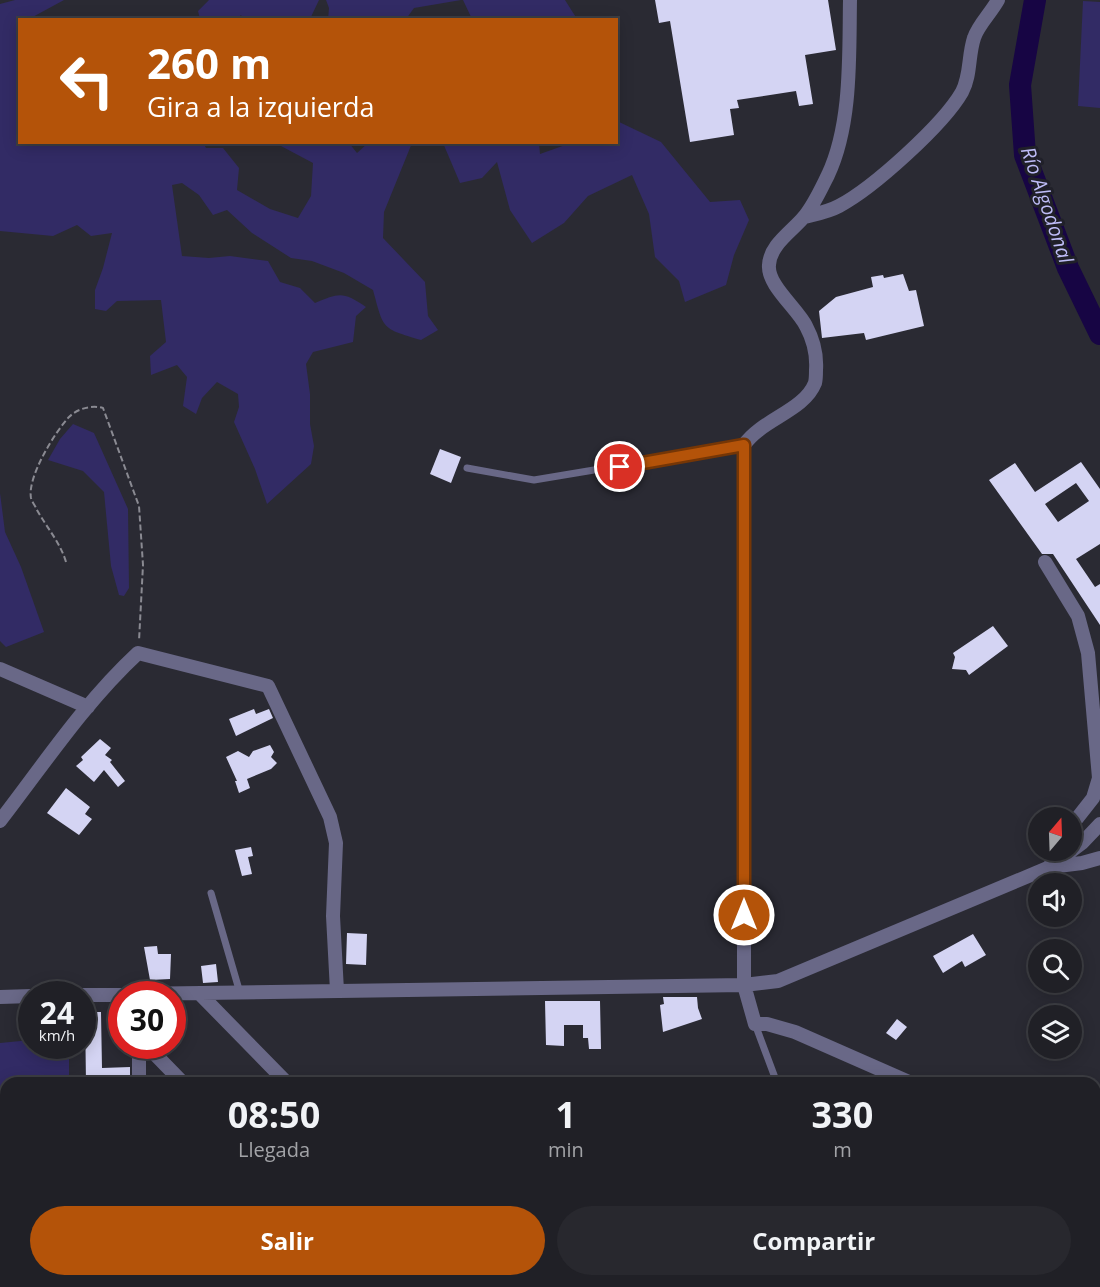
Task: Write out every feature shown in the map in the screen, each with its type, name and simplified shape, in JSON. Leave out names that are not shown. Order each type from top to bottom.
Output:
[{"type":"street","points":[[849,0],[849,71],[846,104],[829,173],[804,217],[784,236],[768,264],[771,278],[806,325],[816,361],[815,382],[804,400],[762,426],[744,445],[744,985],[755,1024],[767,1024],[795,1032],[898,1077]]},
{"type":"street","points":[[804,217],[837,207],[858,194],[909,151],[946,115],[963,90],[974,36],[998,0]]},
{"type":"street","points":[[1045,562],[1078,616],[1088,654],[1099,778],[1093,798],[1082,812]]},
{"type":"street","points":[[0,821],[88,707],[120,669],[138,653],[268,686],[330,817],[336,843],[333,916],[338,991]]},
{"type":"street","points":[[0,669],[88,707]]},
{"type":"street","points":[[186,994],[744,985],[778,981],[1050,867],[1083,843],[1100,824]]},
{"type":"street","points":[[1050,867],[1100,858]]},
{"type":"street","points":[[1050,867],[1052,861]]},
{"type":"street","points":[[200,993],[281,1077]]},
{"type":"street","points":[[0,997],[18,996]]},
{"type":"street","points":[[139,1059],[139,1077]]},
{"type":"street","points":[[160,1059],[177,1077]]},
{"type":"lane","points":[[467,468],[534,480],[744,445]]},
{"type":"lane","points":[[212,894],[240,993]]},
{"type":"lane","points":[[755,1024],[775,1077]]},
{"type":"path","points":[[66,562],[62,547],[31,498],[33,474],[70,415],[94,406],[103,408],[139,506],[143,565],[138,653]]},
{"type":"shaded area","points":[[15,0],[64,0],[31,18],[18,18],[18,144],[204,144],[206,148],[223,148],[239,168],[237,190],[270,209],[298,218],[311,196],[313,163],[280,144],[350,144],[357,153],[367,144],[412,144],[384,212],[383,238],[425,282],[428,316],[438,330],[421,340],[398,333],[386,325],[382,320],[373,290],[344,273],[312,261],[291,258],[252,233],[227,210],[213,215],[199,195],[182,183],[172,185],[182,256],[209,258],[230,256],[268,261],[280,282],[300,288],[315,303],[341,295],[352,298],[366,307],[356,316],[353,342],[313,352],[306,364],[310,394],[310,424],[314,446],[311,464],[267,504],[255,469],[234,422],[239,407],[238,394],[217,382],[202,398],[196,414],[183,406],[187,377],[177,365],[151,375],[150,356],[166,342],[161,300],[117,301],[106,311],[95,309],[95,290],[112,233],[91,236],[77,225],[53,236],[0,231],[0,4]]},
{"type":"shaded area","points":[[209,0],[319,0],[310,18],[242,18],[241,15],[238,18],[200,18],[198,11]]},
{"type":"shaded area","points":[[326,0],[461,0],[414,8],[407,18],[328,18],[329,8]]},
{"type":"shaded area","points":[[463,0],[565,0],[576,18],[472,18]]},
{"type":"shaded area","points":[[1083,1],[1100,2],[1100,108],[1078,106]]},
{"type":"shaded area","points":[[618,121],[661,142],[710,202],[740,200],[749,220],[734,255],[726,285],[685,302],[679,281],[655,257],[649,214],[632,175],[588,196],[564,223],[532,243],[510,210],[497,162],[482,178],[460,183],[443,144],[539,144],[540,154],[568,144],[618,144]]},
{"type":"shaded area","points":[[73,424],[94,433],[128,509],[129,588],[124,596],[119,595],[111,566],[104,492],[83,471],[48,460],[60,439]]},
{"type":"shaded area","points":[[0,493],[5,532],[21,567],[44,632],[6,647],[0,641]]},
{"type":"shaded area","points":[[18,1041],[18,1059],[69,1059],[69,1077],[0,1077],[0,1043]]},
{"type":"building","points":[[655,0],[828,0],[836,50],[805,55],[813,104],[799,106],[796,91],[737,100],[739,108],[730,109],[734,135],[690,142],[670,21],[659,23]]},
{"type":"building","points":[[903,274],[909,291],[916,290],[924,326],[866,340],[864,333],[822,338],[819,311],[836,297],[873,287],[871,277],[883,275],[884,278]]},
{"type":"building","points":[[440,449],[461,457],[451,483],[430,474]]},
{"type":"building","points":[[1081,462],[1100,489],[1100,544],[1076,559],[1095,587],[1100,584],[1100,625],[1053,554],[1042,554],[989,480],[1015,463],[1035,492]],"holes":[[[1076,483],[1089,501],[1058,522],[1045,504]]]},
{"type":"building","points":[[993,626],[1008,646],[969,675],[966,670],[952,669],[955,657],[953,653]]},
{"type":"building","points":[[254,709],[256,714],[269,709],[273,718],[236,736],[229,719]]},
{"type":"building","points":[[100,739],[111,748],[105,755],[112,760],[110,762],[125,781],[118,787],[104,770],[94,782],[76,766],[83,760],[81,757]]},
{"type":"building","points":[[270,745],[274,752],[271,757],[277,763],[271,769],[247,779],[250,788],[239,793],[235,781],[237,781],[226,757],[238,751],[249,757],[253,751]]},
{"type":"building","points":[[66,788],[90,807],[85,814],[92,819],[79,835],[47,813]]},
{"type":"building","points":[[251,847],[253,856],[248,857],[252,874],[242,876],[235,850]]},
{"type":"building","points":[[347,933],[367,934],[366,965],[346,964]]},
{"type":"building","points":[[973,934],[986,955],[965,967],[962,961],[943,973],[933,956]]},
{"type":"building","points":[[157,946],[158,954],[171,954],[170,979],[150,980],[144,947]]},
{"type":"building","points":[[216,964],[218,982],[203,983],[201,966]]},
{"type":"building","points":[[663,997],[697,997],[702,1019],[663,1032],[660,1005],[664,1004]]},
{"type":"building","points":[[545,1001],[600,1001],[601,1049],[589,1049],[588,1038],[583,1038],[583,1025],[564,1025],[564,1046],[546,1045]]},
{"type":"building","points":[[96,1012],[101,1012],[102,1068],[130,1067],[130,1077],[86,1077],[86,1059],[96,1059]]},
{"type":"building","points":[[897,1019],[907,1027],[896,1040],[886,1033]]},
{"type":"waterway","name":"Río Algodonal","points":[[1035,0],[1020,85],[1025,155],[1068,268],[1100,334]]},
{"type":"route","points":[[620,467],[744,445],[744,915]]}]
